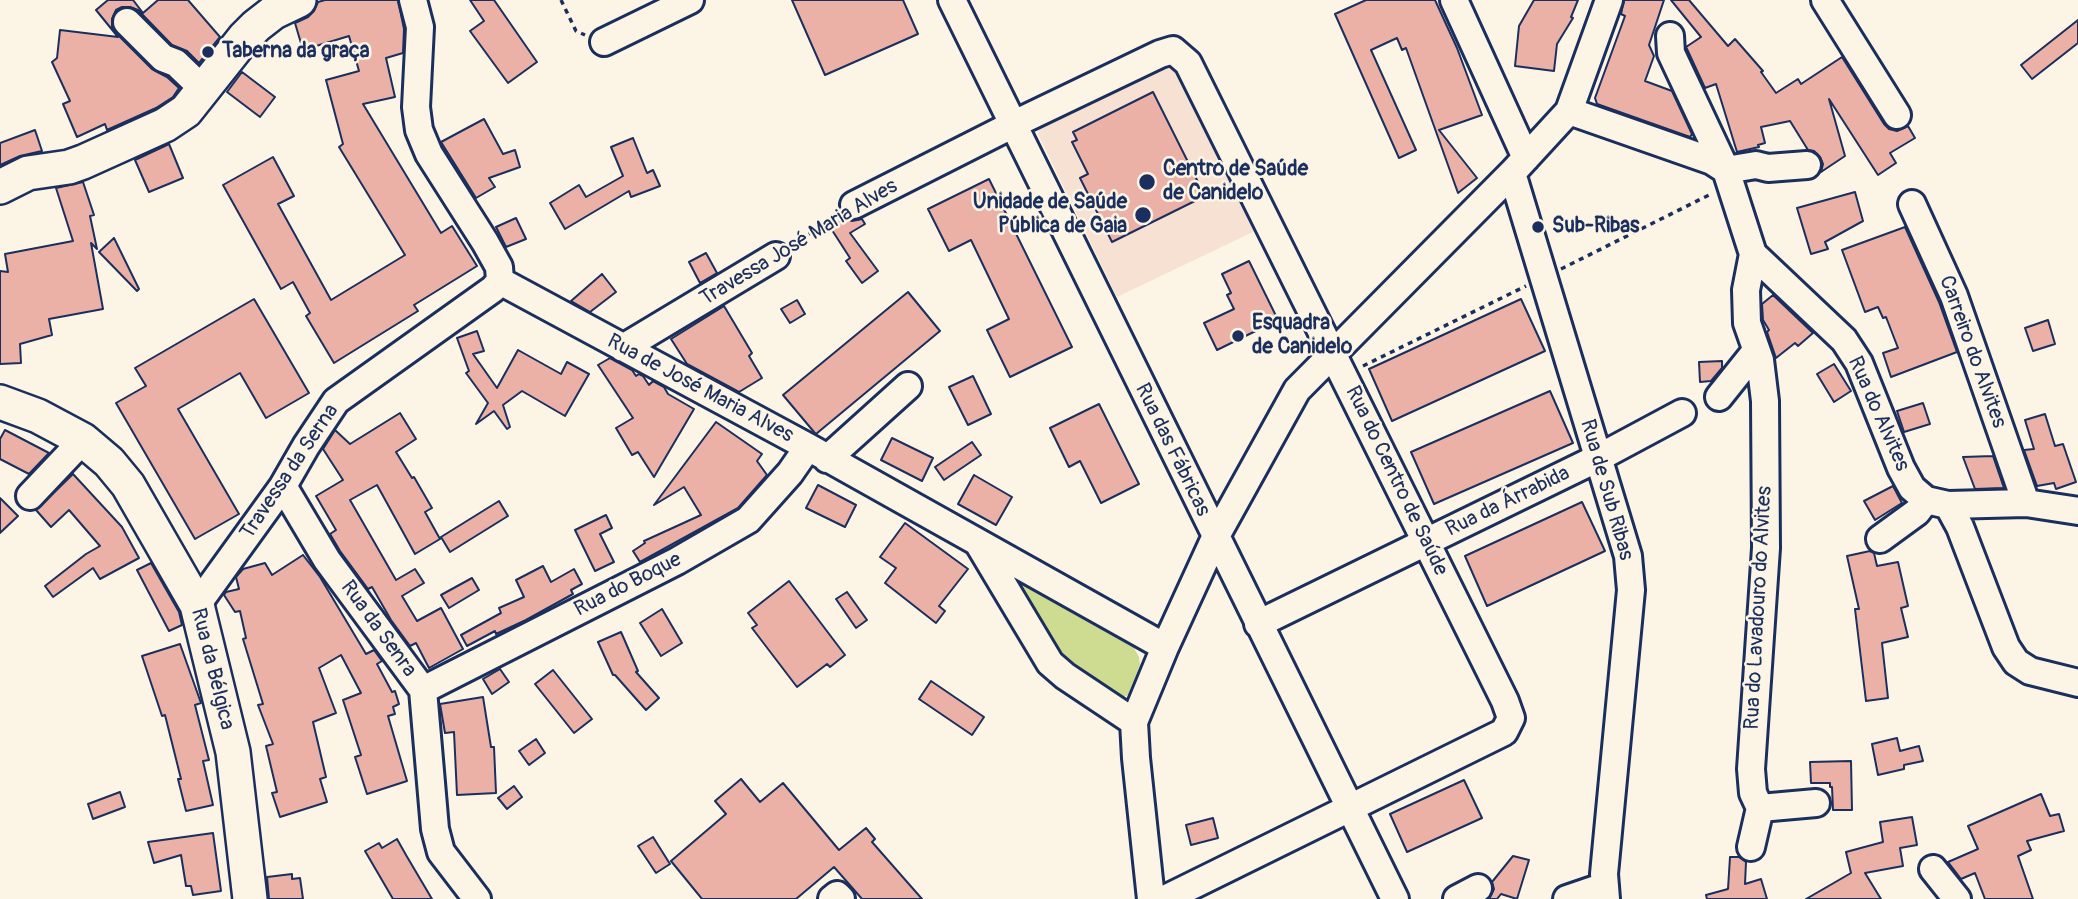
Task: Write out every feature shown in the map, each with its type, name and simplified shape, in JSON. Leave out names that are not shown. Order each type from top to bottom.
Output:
[{"type":"main road","points":[[0,187],[28,173],[69,167],[83,162],[165,125],[186,111],[250,32],[274,12],[299,0]]},
{"type":"main road","name":"Rua da Bélgica","points":[[0,402],[38,416],[83,440],[109,462],[128,485],[197,604],[233,752],[250,899]]},
{"type":"street","points":[[413,0],[419,27],[416,107],[419,130],[429,154],[499,267],[500,281]]},
{"type":"street","points":[[604,42],[690,0]]},
{"type":"street","name":"Rua das Fábricas","points":[[952,0],[1395,899]]},
{"type":"street","name":"Rua de Sub Ribas","points":[[1454,0],[1519,165],[1598,458],[1628,556],[1631,590],[1604,874],[1605,893]]},
{"type":"street","points":[[1151,899],[1136,758],[1135,722],[1165,647],[1215,538],[1297,390],[1569,111],[1609,0]]},
{"type":"street","points":[[1825,0],[1897,115]]},
{"type":"street","points":[[127,22],[163,58],[176,63],[204,90]]},
{"type":"street","name":"Rua do Alvites","points":[[1670,36],[1671,53],[1726,170],[1753,254],[1844,340],[1859,363],[1901,468],[1912,488],[1937,503],[1960,527],[2006,647],[2015,662],[2030,671],[2078,683]]},
{"type":"street","name":"Rua do Centro de Saúde","points":[[1014,124],[1160,54],[1173,50],[1188,63],[1426,541],[1511,718],[1504,732],[1350,808]]},
{"type":"street","points":[[1569,111],[1712,161],[1726,170],[1756,165],[1768,168],[1807,165]]},
{"type":"street","name":"Travessa José Maria Alves","points":[[854,205],[1014,124]]},
{"type":"street","name":"Carreiro do Alvites","points":[[1912,204],[1954,296],[2026,503]]},
{"type":"street","name":"Rua do Lavadouro do Alvites","points":[[1753,254],[1746,290],[1747,323],[1760,360],[1765,401],[1766,548],[1751,769],[1753,793],[1760,807]]},
{"type":"street","name":"Travessa José Maria Alves","points":[[623,348],[776,256]]},
{"type":"street","name":"Rua de José Maria Alves","points":[[500,281],[817,453],[1165,647]]},
{"type":"street","name":"Travessa da Serna","points":[[197,604],[283,486],[336,401],[493,289],[500,281]]},
{"type":"street","points":[[1719,397],[1755,352]]},
{"type":"street","name":"Rua do Boque","points":[[424,691],[677,561],[748,520],[790,473],[908,386]]},
{"type":"street","name":"Rua da Árrabida","points":[[1258,624],[1598,458],[1682,414]]},
{"type":"street","points":[[30,496],[83,440]]},
{"type":"street","name":"Rua da Senra","points":[[283,486],[327,560],[424,691],[435,829],[441,852],[477,899]]},
{"type":"street","points":[[1880,540],[1917,512],[1937,503],[2026,503],[2078,511]]},
{"type":"street","points":[[979,545],[1050,663],[1065,676],[1135,722]]},
{"type":"street","points":[[1751,847],[1760,807],[1816,803]]},
{"type":"street","points":[[1166,899],[1350,808]]},
{"type":"street","points":[[1933,869],[1957,899]]},
{"type":"street","points":[[1567,899],[1605,893]]},
{"type":"street","points":[[832,899],[837,895],[841,899]]},
{"type":"path","points":[[561,0],[576,31],[604,42]]},
{"type":"path","name":"Travessa José Maria Alves","points":[[776,256],[854,205]]},
{"type":"shaded area","name":"Centro de Saúde de Canidelo","points":[[1175,63],[1257,230],[1117,297],[1038,134],[1040,128]]},
{"type":"green space","points":[[1008,577],[1134,648],[1140,665],[1128,695],[1118,699],[1063,662]]},
{"type":"building","points":[[108,0],[133,0],[143,13],[158,0],[188,0],[220,37],[199,63],[187,51],[172,45],[138,10],[122,7],[116,10],[112,27],[116,33],[152,69],[179,88],[173,97],[156,108],[107,130],[105,124],[77,137],[63,104],[70,101],[52,62],[57,58],[60,30],[118,37],[96,10]]},
{"type":"building","points":[[398,0],[404,29],[403,53],[386,58],[395,97],[363,104],[441,233],[452,226],[477,266],[414,305],[418,311],[334,363],[306,316],[310,313],[293,282],[281,289],[223,185],[273,157],[294,196],[278,204],[331,300],[405,255],[339,147],[343,144],[326,80],[359,71],[349,36],[303,50],[295,23],[308,17],[318,2]]},
{"type":"building","points":[[470,0],[494,0],[537,62],[508,83],[470,31],[484,21]]},
{"type":"building","points":[[792,0],[903,0],[918,34],[825,75]]},
{"type":"building","points":[[1366,0],[1435,0],[1457,48],[1482,115],[1439,130],[1477,178],[1458,193],[1406,48],[1402,50],[1397,38],[1371,50],[1416,150],[1399,158],[1335,14]]},
{"type":"building","points":[[1534,0],[1578,0],[1571,17],[1573,18],[1557,44],[1554,71],[1515,66],[1519,26]]},
{"type":"building","points":[[1624,0],[1664,0],[1649,45],[1654,56],[1645,81],[1672,91],[1692,134],[1690,137],[1597,104],[1595,98],[1625,16],[1621,14]]},
{"type":"building","points":[[1671,0],[1689,0],[1728,46],[1735,39],[1763,71],[1761,72],[1776,93],[1798,79],[1801,84],[1842,57],[1884,124],[1897,131],[1908,126],[1915,138],[1890,153],[1896,163],[1878,175],[1829,99],[1845,156],[1821,172],[1823,164],[1820,157],[1814,151],[1808,150],[1790,121],[1761,127],[1765,143],[1737,152],[1716,84],[1705,88],[1686,47],[1701,37]]},
{"type":"building","points":[[2078,20],[2078,43],[2032,79],[2021,65]]},
{"type":"building","points":[[242,72],[275,97],[260,117],[227,92]]},
{"type":"building","points":[[1153,92],[1205,196],[1112,242],[1080,178],[1088,174],[1072,142],[1077,140],[1073,132]]},
{"type":"building","points":[[484,119],[503,154],[515,150],[520,167],[489,178],[495,187],[476,198],[441,142]]},
{"type":"building","points":[[35,130],[42,151],[20,156],[0,165],[0,143]]},
{"type":"building","points":[[633,138],[647,173],[653,170],[660,186],[631,197],[629,191],[565,229],[550,203],[579,185],[586,197],[623,176],[611,147]]},
{"type":"building","points":[[169,144],[183,178],[149,192],[135,160]]},
{"type":"building","points":[[989,179],[1072,347],[1010,377],[987,330],[1009,319],[971,240],[949,251],[928,209]]},
{"type":"building","points":[[83,182],[94,215],[90,216],[97,249],[91,243],[103,309],[49,319],[52,335],[20,344],[21,363],[0,364],[0,271],[8,272],[5,254],[73,241],[56,188]]},
{"type":"building","points":[[1855,192],[1863,221],[1825,242],[1828,249],[1811,254],[1797,208]]},
{"type":"building","points":[[516,218],[526,239],[506,247],[496,227]]},
{"type":"building","points":[[845,218],[852,221],[862,219],[865,224],[850,233],[878,271],[862,283],[846,261],[850,258],[830,227]]},
{"type":"building","points":[[1905,227],[1939,302],[1957,352],[1891,377],[1883,353],[1898,348],[1886,317],[1883,318],[1878,307],[1865,312],[1842,250]]},
{"type":"building","points":[[114,238],[139,289],[137,291],[99,252]]},
{"type":"building","points":[[706,253],[717,273],[700,283],[689,262]]},
{"type":"building","points":[[1249,261],[1278,320],[1217,350],[1204,323],[1234,309],[1227,295],[1231,293],[1222,274]]},
{"type":"building","points":[[602,274],[616,292],[590,312],[571,301]]},
{"type":"building","points":[[908,292],[940,331],[816,434],[783,395]]},
{"type":"building","points":[[1773,295],[1813,333],[1798,346],[1795,343],[1776,358],[1767,332],[1769,330],[1763,320],[1762,304]]},
{"type":"building","points":[[254,299],[309,393],[266,418],[240,373],[178,409],[239,514],[195,539],[116,403],[146,386],[135,368]]},
{"type":"building","points":[[1521,299],[1545,351],[1392,421],[1369,369]]},
{"type":"building","points":[[797,300],[805,314],[790,323],[781,309]]},
{"type":"building","points":[[724,306],[752,353],[749,356],[762,378],[739,392],[687,364],[671,339]]},
{"type":"building","points":[[2048,320],[2055,344],[2033,351],[2025,328]]},
{"type":"building","points":[[477,331],[484,351],[473,354],[497,388],[518,350],[561,374],[567,362],[589,374],[565,416],[522,391],[503,405],[510,427],[507,429],[494,411],[476,424],[488,403],[466,373],[469,371],[457,338]]},
{"type":"building","points":[[610,358],[632,370],[636,376],[643,376],[649,385],[653,381],[664,387],[668,394],[694,409],[654,477],[638,452],[632,455],[616,428],[633,418],[598,365]]},
{"type":"building","points":[[1722,361],[1722,368],[1711,381],[1700,382],[1699,362]]},
{"type":"building","points":[[1834,364],[1851,391],[1834,402],[1817,374]]},
{"type":"building","points":[[973,376],[991,414],[968,425],[949,387]]},
{"type":"building","points":[[1550,391],[1573,443],[1434,504],[1411,452]]},
{"type":"building","points":[[1923,403],[1930,424],[1904,432],[1897,411]]},
{"type":"building","points":[[1099,404],[1139,484],[1101,503],[1080,461],[1069,467],[1050,428]]},
{"type":"building","points":[[400,413],[416,439],[396,452],[432,508],[425,512],[440,539],[415,554],[377,485],[350,500],[396,580],[415,569],[424,583],[402,596],[417,621],[441,608],[463,649],[429,668],[416,643],[410,646],[372,587],[368,589],[340,551],[330,534],[336,530],[316,496],[343,480],[323,449],[335,430],[350,444]]},
{"type":"building","points":[[2045,414],[2055,446],[2063,444],[2076,482],[2056,489],[2054,483],[2037,486],[2024,450],[2034,449],[2025,420]]},
{"type":"building","points":[[716,422],[762,454],[757,461],[767,475],[738,508],[640,562],[633,551],[645,543],[644,541],[701,515],[684,487],[654,505]]},
{"type":"building","points":[[5,430],[49,453],[29,474],[0,459],[0,439]]},
{"type":"building","points":[[892,438],[933,458],[922,481],[881,460]]},
{"type":"building","points":[[972,442],[981,455],[944,480],[935,467]]},
{"type":"building","points":[[1993,456],[2004,488],[1975,489],[1963,457]]},
{"type":"building","points":[[73,474],[122,527],[139,558],[100,579],[93,568],[53,597],[45,586],[100,546],[69,510],[51,527],[36,510]]},
{"type":"building","points":[[974,475],[1012,497],[996,525],[958,504]]},
{"type":"building","points":[[818,485],[856,505],[845,527],[806,508]]},
{"type":"building","points":[[1893,486],[1902,503],[1875,520],[1864,501]]},
{"type":"building","points":[[0,498],[18,516],[0,533]]},
{"type":"building","points":[[499,501],[508,516],[450,552],[441,537]]},
{"type":"building","points":[[1582,502],[1605,551],[1487,606],[1465,556]]},
{"type":"building","points":[[606,515],[612,528],[600,534],[614,562],[595,571],[575,530]]},
{"type":"building","points":[[905,523],[968,569],[939,606],[945,611],[936,623],[885,583],[896,568],[880,557]]},
{"type":"building","points":[[1870,551],[1874,553],[1877,566],[1898,562],[1908,606],[1901,608],[1908,637],[1882,643],[1888,698],[1866,701],[1855,609],[1859,609],[1847,556]]},
{"type":"building","points":[[303,555],[320,577],[366,654],[374,650],[382,661],[377,664],[392,692],[395,691],[399,704],[393,707],[395,714],[388,716],[407,781],[367,794],[355,757],[361,755],[343,700],[361,693],[341,655],[319,668],[336,713],[313,722],[326,777],[320,779],[327,802],[280,817],[272,793],[277,792],[266,746],[273,744],[258,705],[263,704],[243,639],[246,638],[240,611],[235,612],[224,595],[239,589],[236,577],[243,569],[265,563],[272,575]]},
{"type":"building","points":[[151,563],[179,612],[182,625],[169,631],[137,570]]},
{"type":"building","points":[[543,566],[551,582],[574,569],[582,584],[571,590],[573,594],[526,620],[496,634],[495,631],[467,646],[461,635],[501,613],[499,608],[524,597],[516,580]]},
{"type":"building","points":[[472,578],[479,590],[449,608],[441,595]]},
{"type":"building","points":[[789,581],[845,655],[830,667],[827,664],[797,687],[752,628],[757,625],[748,613]]},
{"type":"building","points":[[847,592],[867,620],[856,628],[836,599]]},
{"type":"building","points":[[662,609],[682,643],[661,656],[640,623]]},
{"type":"building","points":[[621,632],[638,671],[636,672],[659,698],[646,710],[613,675],[598,642]]},
{"type":"building","points":[[180,644],[201,703],[195,705],[209,760],[203,761],[213,805],[186,811],[165,715],[162,716],[142,656]]},
{"type":"building","points":[[500,669],[509,682],[492,694],[483,679]]},
{"type":"building","points":[[553,670],[592,719],[574,733],[535,684]]},
{"type":"building","points":[[931,681],[984,717],[972,735],[919,699]]},
{"type":"building","points":[[483,697],[491,747],[494,747],[496,793],[457,795],[454,732],[445,733],[440,704]]},
{"type":"building","points":[[1897,738],[1900,751],[1919,746],[1923,761],[1878,775],[1872,744]]},
{"type":"building","points":[[536,739],[545,753],[529,765],[519,751]]},
{"type":"building","points":[[1851,761],[1852,810],[1833,810],[1832,787],[1830,783],[1811,783],[1810,762]]},
{"type":"building","points":[[741,779],[760,802],[783,783],[839,850],[866,828],[875,839],[872,842],[922,899],[862,899],[834,867],[796,899],[702,899],[671,861],[726,814],[715,801]]},
{"type":"building","points":[[1464,780],[1482,818],[1407,852],[1390,814]]},
{"type":"building","points":[[514,786],[522,797],[507,809],[498,798]]},
{"type":"building","points":[[120,792],[125,807],[93,819],[88,804]]},
{"type":"building","points":[[2041,794],[2050,816],[2059,814],[2064,831],[2027,841],[2031,850],[2018,856],[2033,899],[1985,899],[1975,873],[1961,879],[1948,862],[1978,849],[1968,826]]},
{"type":"building","points":[[1912,817],[1917,845],[1900,848],[1903,866],[1865,873],[1881,899],[1806,899],[1851,873],[1846,852],[1883,842],[1880,822]]},
{"type":"building","points":[[1213,818],[1218,838],[1191,845],[1186,825]]},
{"type":"building","points":[[213,833],[221,891],[193,895],[191,886],[186,886],[181,855],[154,863],[148,842]]},
{"type":"building","points":[[653,837],[670,864],[656,873],[638,846]]},
{"type":"building","points":[[397,839],[432,899],[393,899],[365,851],[379,843],[382,848]]},
{"type":"building","points":[[1513,856],[1529,860],[1517,899],[1501,894],[1497,899],[1489,899],[1494,889],[1492,882]]},
{"type":"building","points":[[1730,857],[1739,857],[1746,862],[1745,884],[1761,879],[1767,899],[1707,899],[1706,895],[1728,889]]},
{"type":"building","points":[[292,874],[292,879],[300,878],[303,899],[269,899],[267,877]]},
{"type":"place","name":"Taberna da graça","points":[[208,52]]},
{"type":"place","name":"Centro de Saúde de Canidelo","points":[[1147,182]]},
{"type":"place","name":"Unidade de Saúde Pública de Gaia","points":[[1143,215]]},
{"type":"place","name":"Sub-Ribas","points":[[1538,227]]},
{"type":"place","name":"Esquadra de Canidelo","points":[[1238,336]]}]
